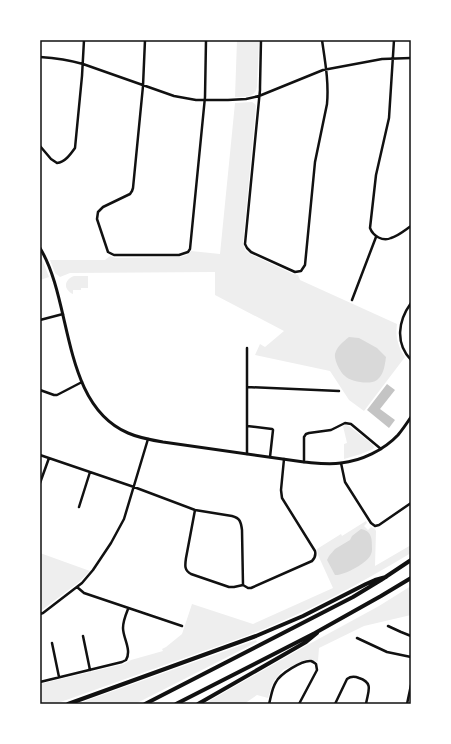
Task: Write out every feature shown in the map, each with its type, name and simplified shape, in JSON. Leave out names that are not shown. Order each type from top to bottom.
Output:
[{"type":"highway","points":[[145,704],[353,597],[411,560]]},
{"type":"highway","points":[[68,704],[256,636],[303,616],[366,584],[386,577]]},
{"type":"highway","points":[[176,704],[320,630],[411,578]]},
{"type":"highway","points":[[198,704],[306,642],[320,630]]},
{"type":"street","points":[[40,146],[51,159],[57,163],[64,160],[75,148],[84,40]]},
{"type":"street","points":[[145,40],[143,86],[134,184],[132,191],[128,195],[103,207],[97,215],[98,223],[108,252],[114,255],[179,255],[188,252],[190,249],[204,101],[206,40]]},
{"type":"street","points":[[261,40],[260,90],[245,244],[251,252],[288,270],[297,272],[303,270],[305,265],[315,162],[327,104],[326,70],[322,40]]},
{"type":"street","points":[[394,40],[389,118],[376,175],[370,225],[371,230],[376,237],[383,239],[388,239],[411,226]]},
{"type":"street","points":[[40,57],[62,59],[83,64],[174,96],[204,101],[246,99],[259,96],[326,70],[382,58],[411,58]]},
{"type":"street","points":[[352,300],[376,237]]},
{"type":"street","points":[[40,248],[51,270],[81,383],[95,406],[108,421],[122,431],[148,439],[247,454],[304,462],[341,463],[364,457],[381,449],[398,435],[411,417]]},
{"type":"street","points":[[411,303],[403,316],[399,335],[401,344],[411,360]]},
{"type":"street","points":[[40,320],[63,314]]},
{"type":"street","points":[[247,348],[247,454]]},
{"type":"street","points":[[40,390],[57,395],[81,383]]},
{"type":"street","points":[[247,387],[339,392]]},
{"type":"street","points":[[304,462],[304,438],[306,434],[332,430],[345,423],[350,424],[381,449]]},
{"type":"street","points":[[247,426],[273,429],[270,457]]},
{"type":"street","points":[[40,614],[77,587],[93,570],[111,543],[124,519],[148,439]]},
{"type":"street","points":[[40,455],[134,487],[195,510],[237,517],[240,521],[242,530],[243,585]]},
{"type":"street","points":[[40,483],[48,458]]},
{"type":"street","points":[[195,510],[185,566],[186,570],[191,574],[227,586],[234,587],[243,585],[248,588],[254,588],[312,561],[315,557],[315,551],[282,498],[281,490],[284,459]]},
{"type":"street","points":[[341,463],[345,482],[373,525],[379,525],[411,503]]},
{"type":"street","points":[[79,507],[90,472]]},
{"type":"street","points":[[77,587],[84,593],[182,626]]},
{"type":"street","points":[[40,682],[122,662],[128,658],[123,623],[128,608]]},
{"type":"street","points":[[388,626],[411,636]]},
{"type":"street","points":[[83,636],[90,670]]},
{"type":"street","points":[[357,638],[387,652],[411,657]]},
{"type":"street","points":[[52,643],[59,677]]},
{"type":"street","points":[[269,704],[276,680],[286,670],[311,661],[316,664],[317,670],[299,704]]},
{"type":"street","points":[[335,704],[347,679],[353,676],[365,680],[368,683],[369,687],[366,704]]},
{"type":"street","points":[[407,704],[411,685]]},
{"type":"shaded area","points":[[237,40],[259,40],[257,86],[255,93],[246,97],[235,97]]},
{"type":"shaded area","points":[[252,102],[256,106],[243,243],[245,250],[250,254],[298,275],[300,280],[397,324],[396,333],[405,357],[364,411],[349,400],[330,371],[255,355],[260,344],[265,347],[284,331],[215,295],[215,272],[70,273],[60,277],[55,273],[50,260],[105,260],[110,256],[115,258],[180,257],[187,255],[191,251],[220,254],[235,103]]},
{"type":"shaded area","points":[[40,254],[49,277],[40,280]]},
{"type":"shaded area","points":[[74,276],[88,276],[88,288],[73,290],[73,294],[70,292],[66,285],[68,280]]},
{"type":"shaded area","points":[[349,337],[359,338],[377,348],[386,357],[383,372],[374,382],[365,383],[348,378],[341,372],[336,363],[336,351],[342,342]]},
{"type":"shaded area","points":[[346,425],[372,444],[374,447],[373,449],[344,459],[344,444],[347,443],[343,426]]},
{"type":"shaded area","points":[[366,521],[367,523],[364,526],[368,530],[371,527],[376,531],[375,566],[411,545],[411,553],[330,598],[289,618],[246,636],[55,704],[40,704],[40,684],[124,664],[131,660],[163,651],[162,649],[182,634],[192,604],[253,624],[333,588],[318,555],[317,549]]},
{"type":"shaded area","points":[[361,529],[365,530],[371,536],[372,551],[369,558],[355,568],[339,575],[335,575],[327,560],[329,556],[335,549],[350,540],[352,536]]},
{"type":"shaded area","points":[[40,553],[90,571],[79,582],[42,610],[40,601]]},
{"type":"shaded area","points":[[411,586],[411,615],[364,626],[319,648],[317,662],[311,659],[305,660],[283,670],[274,681],[268,698],[257,695],[244,704],[204,704],[379,606]]},
{"type":"shaded area","points":[[256,640],[257,642],[135,704],[77,704]]},
{"type":"building","points":[[387,384],[395,390],[380,409],[395,420],[389,428],[367,410]]}]
